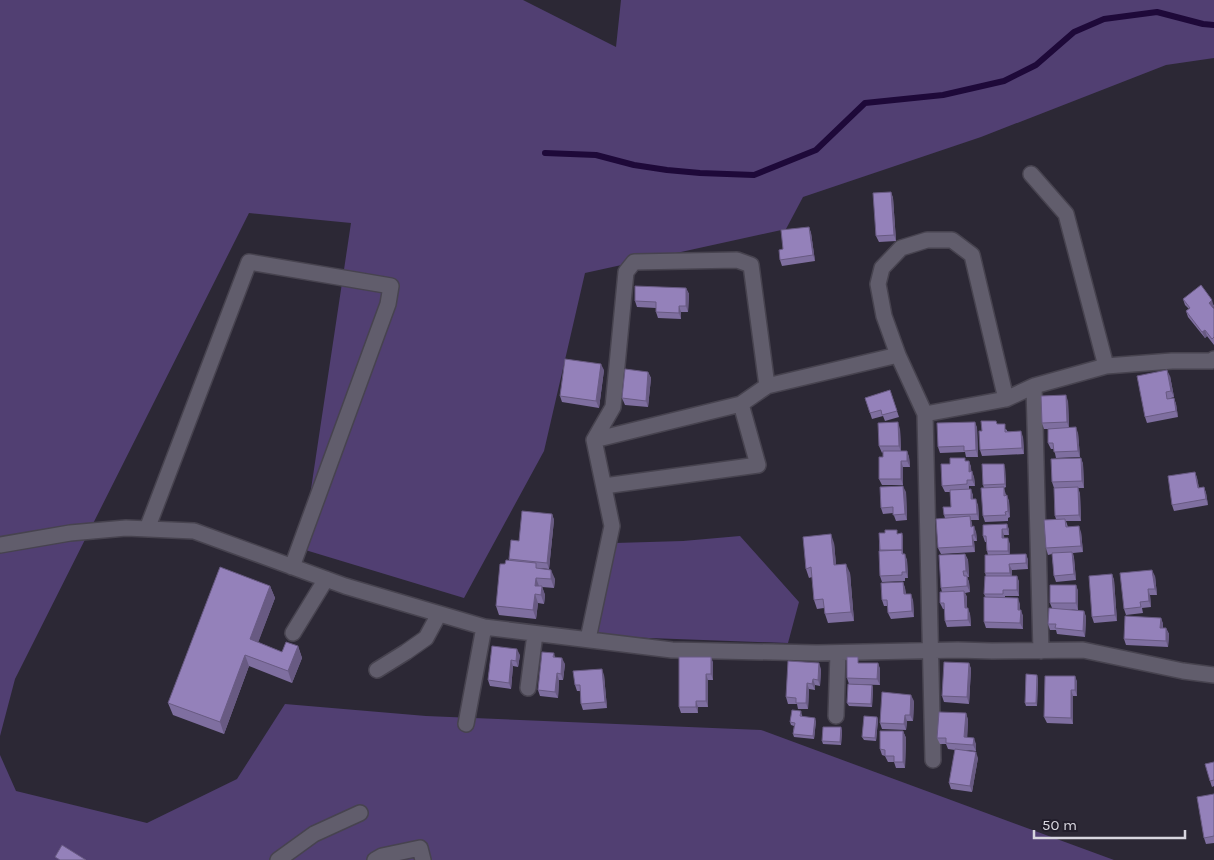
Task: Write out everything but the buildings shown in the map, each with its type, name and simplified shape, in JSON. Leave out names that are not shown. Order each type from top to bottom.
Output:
[{"type":"street","points":[[1032,174],[1066,214],[1106,366]]},
{"type":"street","points":[[932,760],[925,414],[898,355],[884,316],[878,284],[882,268],[901,248],[927,240],[952,240],[972,255],[1006,399]]},
{"type":"street","points":[[588,639],[612,526],[594,440],[613,407],[626,272],[634,262],[736,260],[751,265],[768,386]]},
{"type":"street","points":[[148,529],[249,262],[391,286],[388,304],[292,567]]},
{"type":"street","points":[[594,440],[741,404],[768,386],[898,355]]},
{"type":"street","points":[[925,414],[1006,399],[1034,386],[1106,366],[1214,360]]},
{"type":"street","points":[[1034,386],[1041,650]]},
{"type":"street","points":[[604,486],[758,465],[741,404]]},
{"type":"street","points":[[0,545],[70,533],[126,528],[194,531],[344,586],[484,627],[672,650],[838,652],[1083,650],[1214,676]]},
{"type":"street","points":[[293,633],[326,579]]},
{"type":"street","points":[[377,670],[426,638],[439,614]]},
{"type":"street","points":[[466,724],[484,627]]},
{"type":"street","points":[[528,688],[535,634]]},
{"type":"street","points":[[836,716],[838,652]]},
{"type":"street","points":[[278,860],[314,834],[360,813]]},
{"type":"street","points":[[375,860],[382,856],[420,848],[423,860]]},
{"type":"shaded area","points":[[0,0],[523,0],[616,47],[621,0],[1214,0],[1214,58],[1166,65],[981,137],[803,197],[786,229],[585,273],[544,451],[464,598],[302,549],[351,223],[249,213],[15,679],[0,736]]},
{"type":"shaded area","points":[[740,536],[799,602],[788,643],[595,636],[615,543],[683,541]]},
{"type":"shaded area","points":[[285,704],[426,716],[761,730],[1114,860],[0,860],[0,755],[16,791],[147,823],[237,779]]},
{"type":"waterway","points":[[545,153],[596,155],[634,165],[667,170],[754,175],[816,150],[865,103],[943,95],[1004,81],[1036,65],[1074,32],[1104,19],[1157,12],[1214,25]]}]
